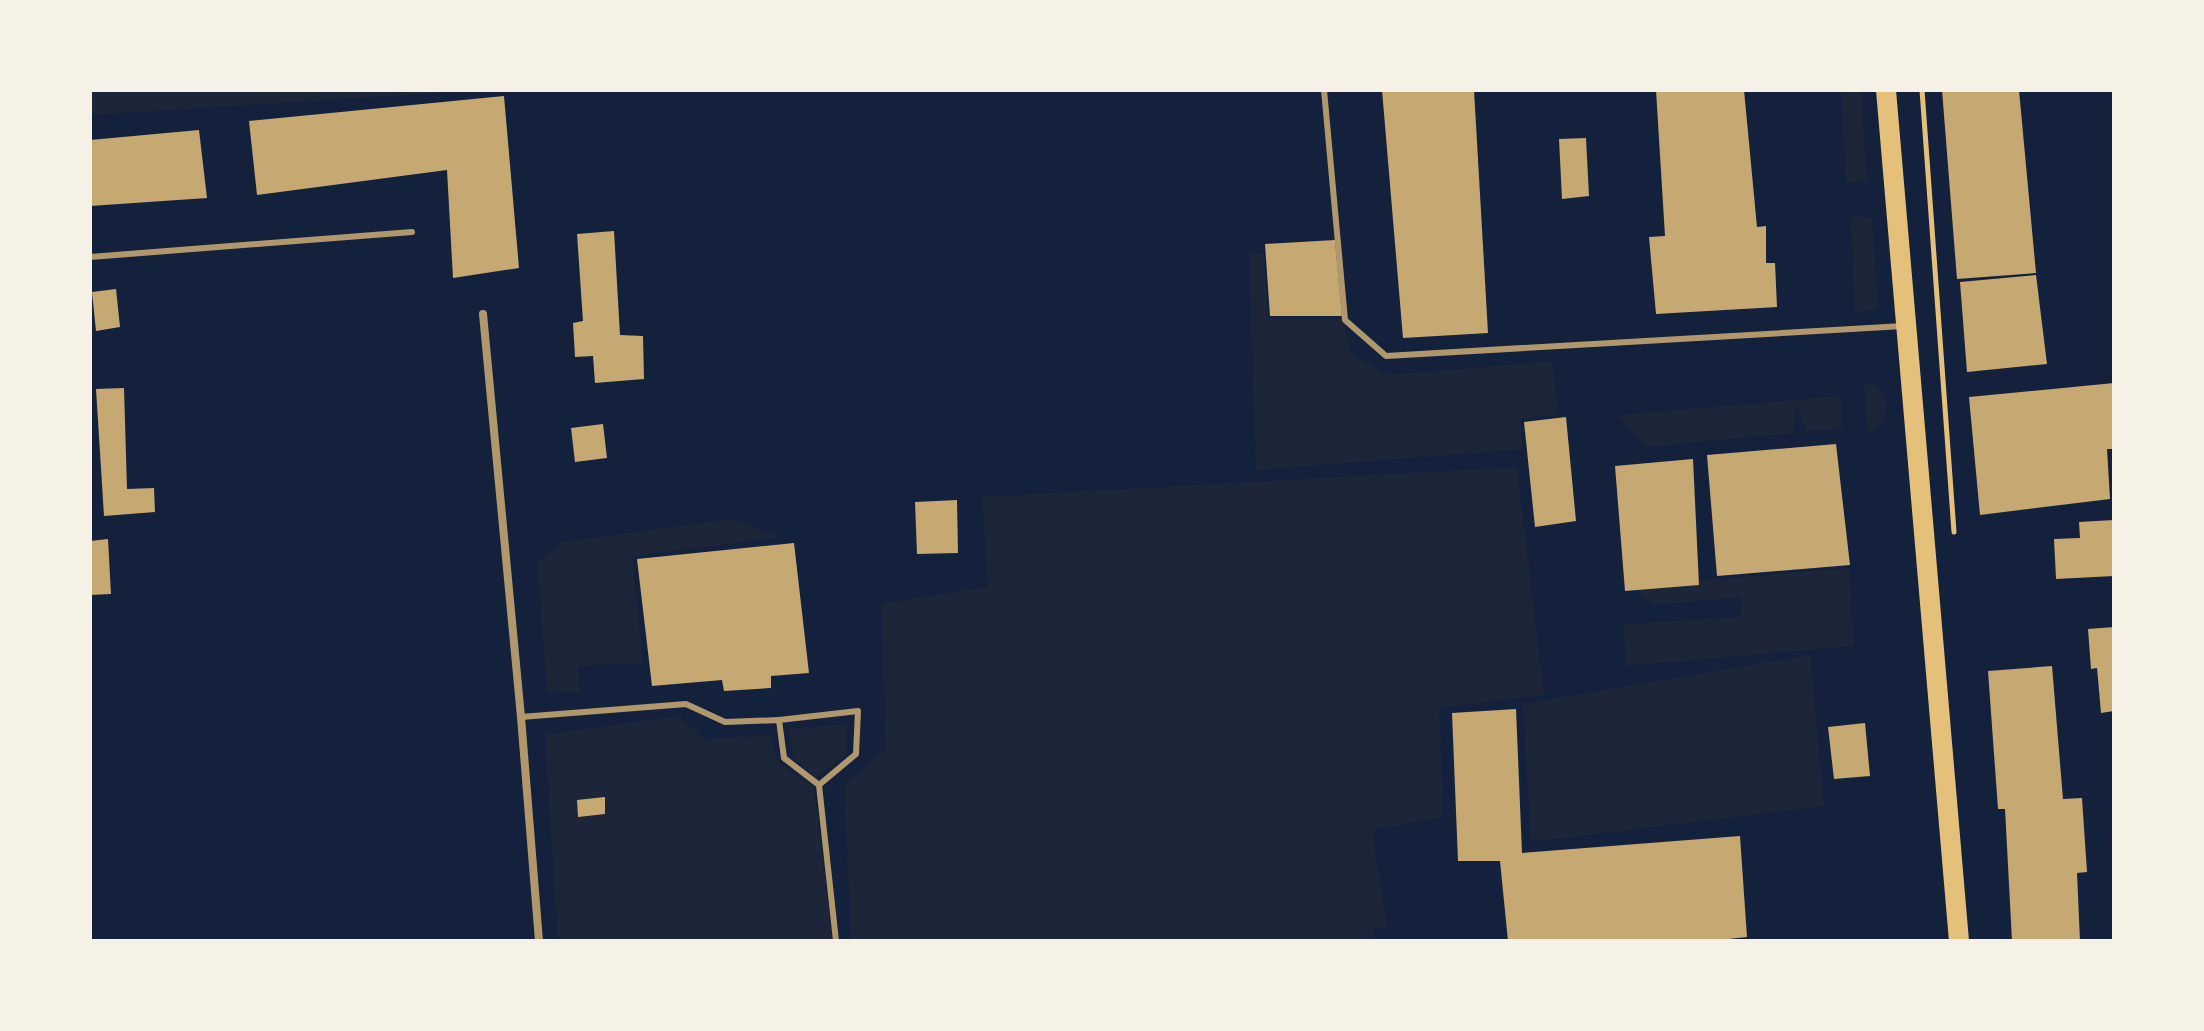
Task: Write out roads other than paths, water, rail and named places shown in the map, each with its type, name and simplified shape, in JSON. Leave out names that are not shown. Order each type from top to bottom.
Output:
[{"type":"main road","points":[[1886,90],[1959,941]]},
{"type":"street","points":[[483,314],[539,941]]},
{"type":"lane","points":[[1324,90],[1345,320],[1386,356],[1906,325]]},
{"type":"lane","points":[[90,257],[412,232]]},
{"type":"lane","points":[[521,717],[686,704],[725,722],[779,720],[858,711],[856,754],[819,785]]},
{"type":"lane","points":[[779,720],[784,758],[819,785],[836,941]]}]
